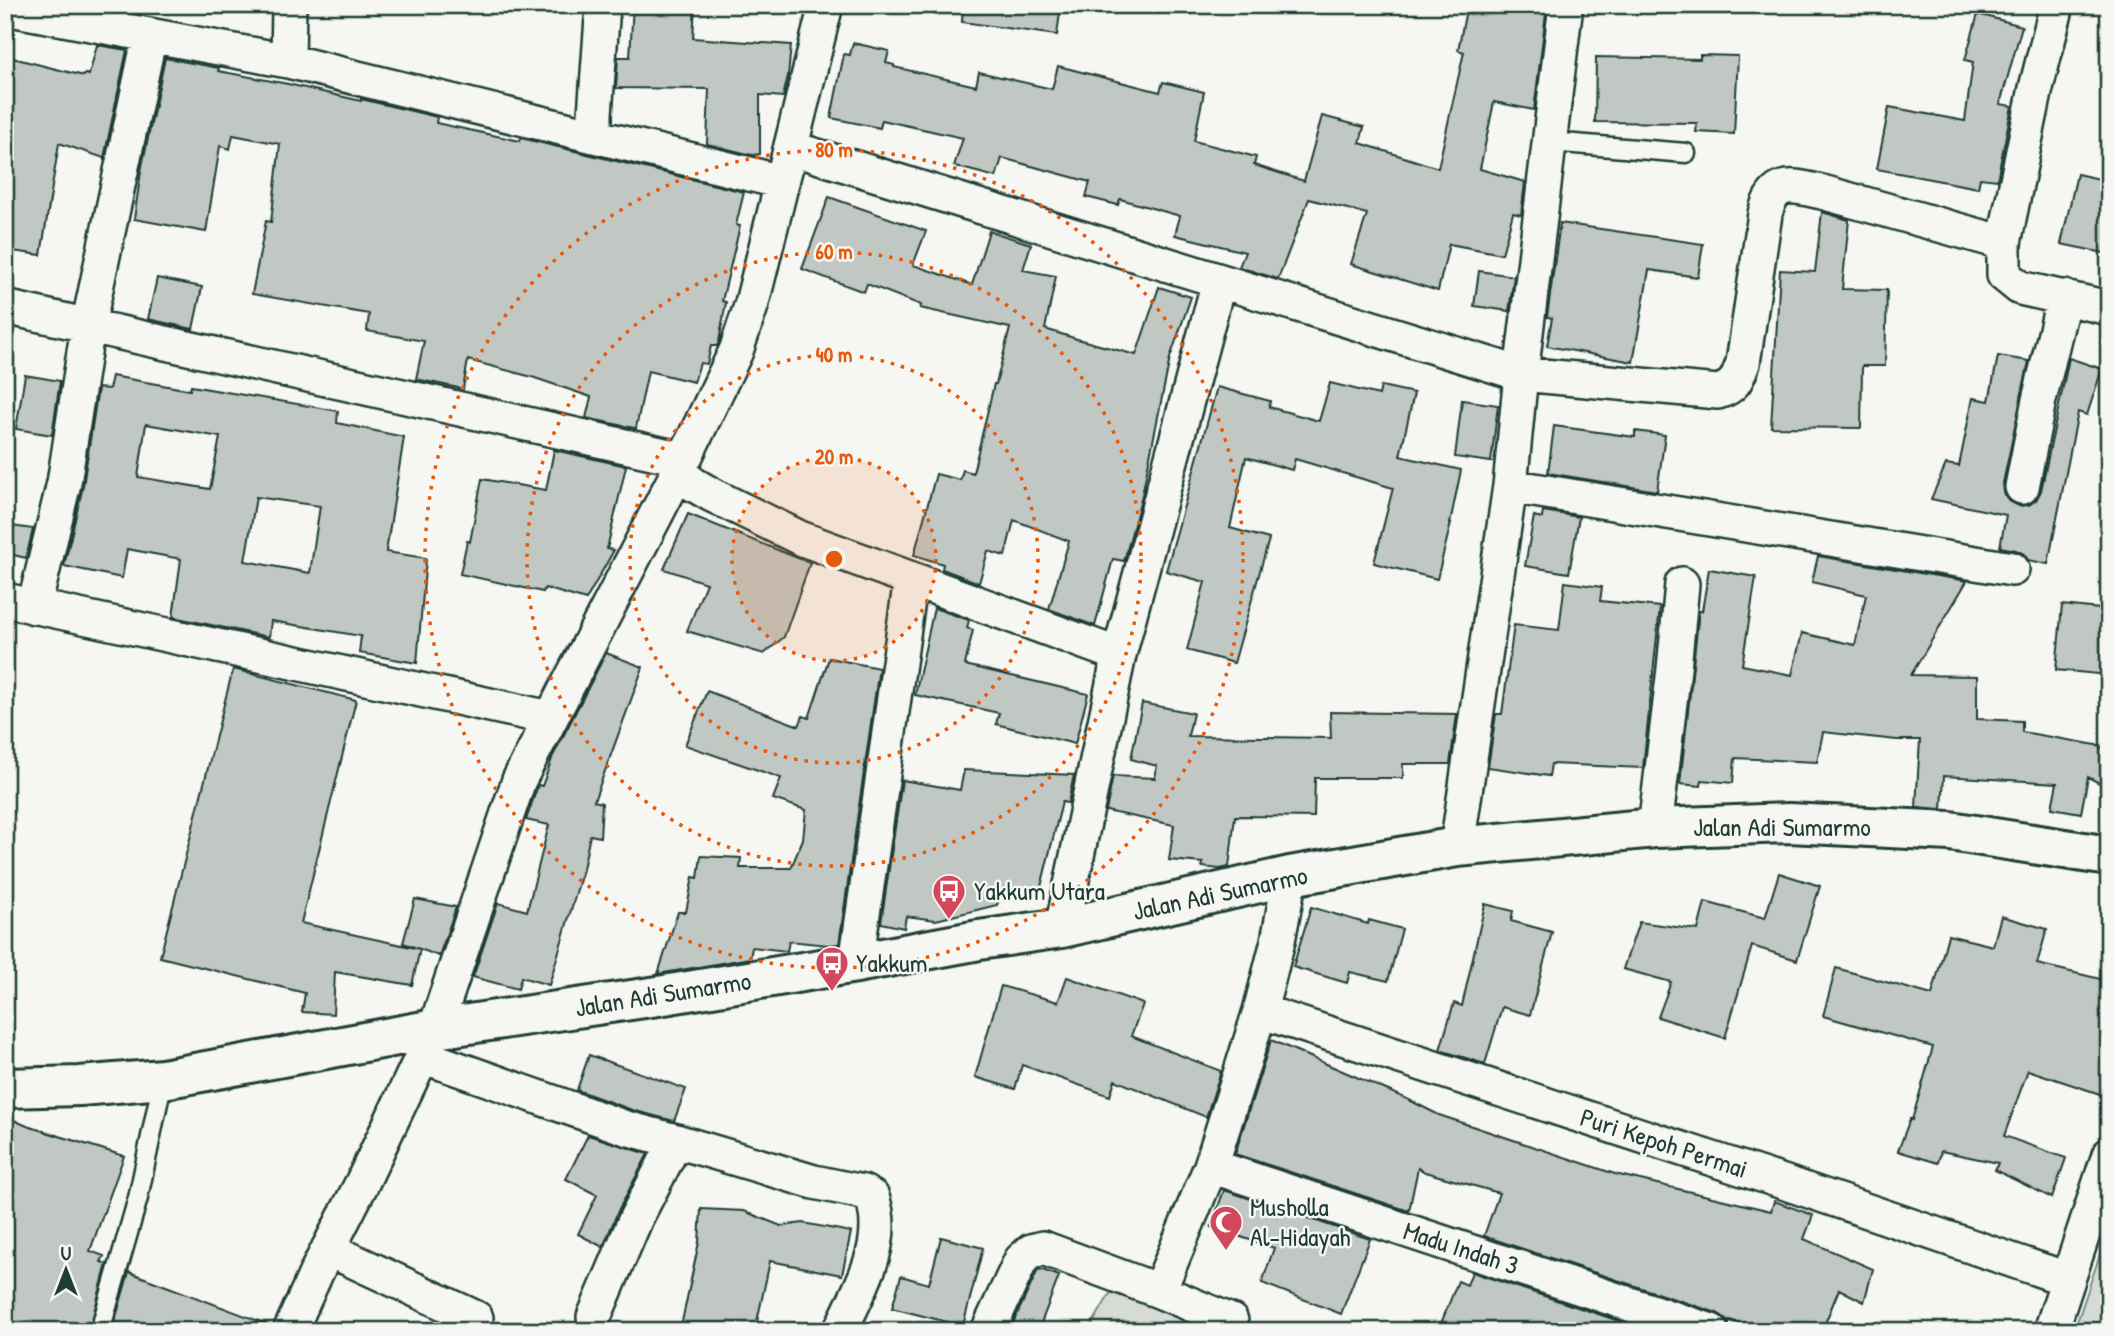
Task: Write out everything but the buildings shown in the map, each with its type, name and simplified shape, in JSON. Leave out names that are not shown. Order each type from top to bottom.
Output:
[{"type":"main road","name":"Jalan Adi Sumarmo","points":[[5,1088],[80,1086],[163,1079],[428,1042],[658,996],[1062,928],[1290,876],[1457,847],[1655,828],[1789,823],[1950,831],[2109,856]]},
{"type":"street","points":[[288,61],[289,5]]},
{"type":"street","points":[[594,136],[603,5]]},
{"type":"street","points":[[290,1331],[428,1042],[519,780],[736,351],[752,303],[827,5]]},
{"type":"street","points":[[1457,847],[1510,486],[1566,5]]},
{"type":"street","points":[[2057,5],[2036,88],[2004,243],[2004,275],[2020,288],[2109,308]]},
{"type":"street","points":[[5,8],[288,61],[782,182]]},
{"type":"street","points":[[150,35],[88,326],[64,483],[20,603],[550,718]]},
{"type":"street","points":[[791,148],[1521,374],[1718,392],[1729,388],[1738,378],[1743,363],[1765,214],[1768,201],[1782,187],[1792,185],[1822,192],[2004,243]]},
{"type":"street","points":[[1062,928],[1119,655],[1219,281]]},
{"type":"street","points":[[2022,487],[2039,400],[2064,297]]},
{"type":"street","points":[[5,307],[680,466],[693,484],[800,538],[1119,655]]},
{"type":"street","points":[[1510,486],[2012,569]]},
{"type":"street","points":[[856,963],[911,579]]},
{"type":"street","points":[[1655,828],[1682,584]]},
{"type":"street","points":[[1159,1291],[1211,1166],[1260,1011],[1278,941],[1290,876]]},
{"type":"street","name":"Puri Kepoh Permai","points":[[1260,1011],[1783,1182],[2067,1279]]},
{"type":"street","points":[[428,1042],[626,1128],[814,1182],[863,1192],[872,1197],[878,1217],[878,1231],[869,1266],[840,1331]]},
{"type":"street","points":[[594,1317],[636,1218],[676,1141]]},
{"type":"street","points":[[2051,1331],[2109,1155]]},
{"type":"street","name":"Madu Indah 3","points":[[1211,1166],[1711,1331]]},
{"type":"street","points":[[988,1331],[1021,1260],[1031,1251],[1043,1248],[1159,1291],[1236,1327]]},
{"type":"street","points":[[328,1249],[476,1318]]},
{"type":"lane","points":[[1550,142],[1686,153]]},
{"type":"lane","points":[[100,1331],[138,1198],[163,1079]]},
{"type":"shaded area","points":[[2109,1228],[2109,1331],[2074,1331]]},
{"type":"shaded area","points":[[1114,1287],[1224,1331],[1088,1331]]},
{"type":"place","name":"Yakkum Utara","points":[[949,921]]},
{"type":"place","name":"Yakkum","points":[[832,993]]},
{"type":"place","name":"Musholla Al-Hidayah","points":[[1226,1252]]}]
